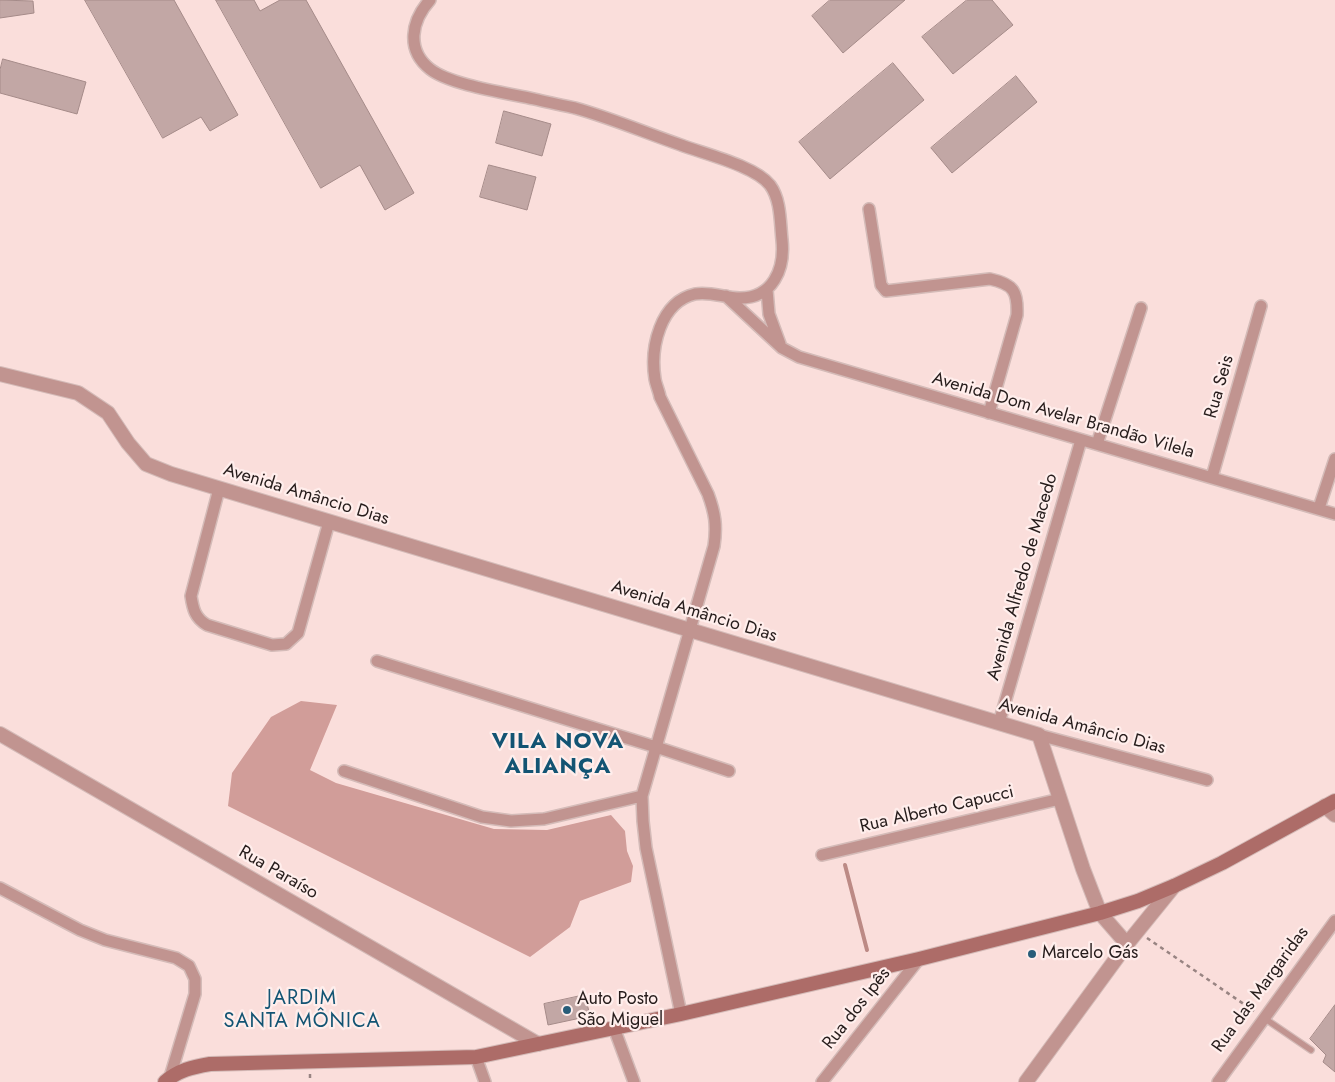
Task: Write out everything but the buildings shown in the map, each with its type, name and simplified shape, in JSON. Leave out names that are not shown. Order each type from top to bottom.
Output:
[{"type":"main road","points":[[168,1080],[186,1069],[210,1064],[476,1058],[681,1014],[919,958],[1100,913],[1138,901],[1222,863],[1332,807]]},
{"type":"street","points":[[430,0],[417,20],[413,34],[414,47],[419,59],[438,75],[467,84],[575,108],[732,163],[761,177],[775,194],[778,203],[783,245],[782,260],[778,273],[767,290],[753,296],[740,298],[695,294],[675,304],[661,325],[654,354],[655,380],[660,397],[708,494],[716,526],[714,546],[642,796],[646,848],[681,1014]]},
{"type":"street","points":[[869,209],[881,285],[886,291],[990,280],[1002,282],[1012,287],[1018,300],[1017,315],[989,413]]},
{"type":"street","points":[[767,290],[769,314],[782,348]]},
{"type":"street","name":"Avenida Dom Avelar Brandão Vilela","points":[[726,296],[782,348],[799,357],[1335,514]]},
{"type":"street","name":"Rua Seis","points":[[1212,477],[1261,306]]},
{"type":"street","points":[[1097,444],[1141,308]]},
{"type":"street","name":"Avenida Amâncio Dias","points":[[0,374],[78,393],[108,413],[128,443],[146,464],[171,474],[998,724],[1207,780]]},
{"type":"street","name":"Avenida Alfredo de Macedo","points":[[998,724],[1081,440]]},
{"type":"street","points":[[1319,508],[1335,459]]},
{"type":"street","points":[[219,489],[192,596],[193,608],[198,620],[207,625],[272,645],[286,644],[298,633],[329,522]]},
{"type":"street","points":[[376,661],[656,747],[729,772]]},
{"type":"street","name":"Rua Paraíso","points":[[0,734],[538,1044]]},
{"type":"street","points":[[1039,735],[1083,870],[1100,913],[1127,944]]},
{"type":"street","points":[[344,771],[482,817],[511,821],[544,819],[642,796]]},
{"type":"street","name":"Rua Alberto Capucci","points":[[822,855],[1060,799]]},
{"type":"street","points":[[1026,1082],[1127,944],[1174,886]]},
{"type":"street","points":[[0,888],[80,930],[105,940],[176,958],[189,966],[195,979],[195,994],[168,1080]]},
{"type":"street","name":"Rua das Margaridas","points":[[1218,1082],[1335,921]]},
{"type":"street","name":"Rua dos Ipês","points":[[822,1082],[919,958]]},
{"type":"street","points":[[614,1028],[634,1082]]},
{"type":"street","points":[[476,1058],[485,1082]]},
{"type":"lane","points":[[1264,1018],[1311,1050]]},
{"type":"path","points":[[1138,932],[1264,1018]]},
{"type":"shaded area","points":[[301,701],[337,705],[310,770],[336,783],[494,829],[547,830],[611,815],[625,831],[627,851],[633,866],[631,882],[580,901],[570,927],[530,957],[228,806],[232,773],[271,717]]},
{"type":"waterway","points":[[845,865],[867,950]]},
{"type":"place","name":"Marcelo Gás","points":[[1032,954]]},
{"type":"place","name":"Auto Posto São Miguel","points":[[567,1010]]},
{"type":"district","name":"VILA NOVA ALIANÇA","points":[[558,756]]},
{"type":"district","name":"JARDIM SANTA MÔNICA","points":[[302,1010]]}]
